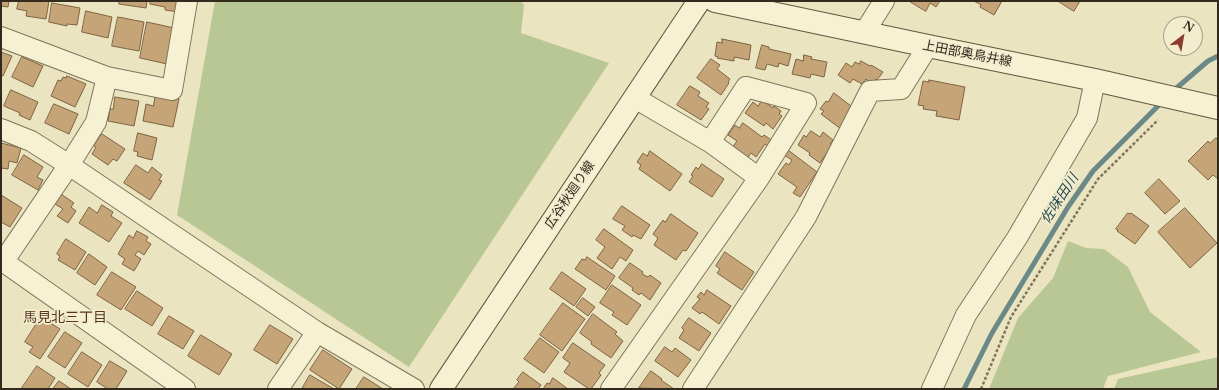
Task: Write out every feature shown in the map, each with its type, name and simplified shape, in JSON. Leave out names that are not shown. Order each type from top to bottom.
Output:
[{"type":"street","points":[[1,37],[107,77],[172,90],[188,1]]},
{"type":"street","name":"広谷秋廻り線","points":[[441,389],[699,1]]},
{"type":"street","name":"上田部奥鳥井線","points":[[715,1],[1095,80],[1218,108]]},
{"type":"street","points":[[864,33],[884,1]]},
{"type":"street","points":[[693,389],[806,217],[870,91],[901,89],[928,46]]},
{"type":"street","points":[[107,77],[96,122],[69,165],[2,261],[185,389]]},
{"type":"street","points":[[932,389],[966,315],[1017,238],[1087,118],[1095,80]]},
{"type":"street","points":[[611,389],[759,178],[806,103],[746,87],[710,142]]},
{"type":"street","points":[[634,98],[710,142],[759,178]]},
{"type":"street","points":[[1,129],[31,141],[317,332],[414,389]]},
{"type":"street","points":[[278,389],[317,332]]},
{"type":"path","points":[[981,389],[1011,317],[1098,179],[1158,120]]},
{"type":"green space","points":[[215,1],[521,1],[524,5],[521,33],[609,63],[409,367],[177,215]]},
{"type":"green space","points":[[1068,241],[1086,248],[1104,249],[1128,267],[1150,312],[1201,352],[1108,376],[1103,389],[989,389],[1018,318],[1053,278]]},
{"type":"green space","points":[[1218,357],[1218,389],[1114,389],[1118,379]]},
{"type":"building","points":[[1,1],[9,1],[8,7],[1,6]]},
{"type":"building","points":[[19,1],[49,1],[46,19],[26,16],[27,11],[17,9]]},
{"type":"building","points":[[120,1],[147,1],[146,8],[119,4]]},
{"type":"building","points":[[151,1],[181,1],[179,12],[165,10],[165,7],[150,4]]},
{"type":"building","points":[[909,1],[940,1],[936,7],[930,3],[926,11]]},
{"type":"building","points":[[974,1],[1002,1],[994,15],[980,7],[981,5]]},
{"type":"building","points":[[1058,1],[1080,1],[1074,11]]},
{"type":"building","points":[[52,3],[80,8],[77,25],[67,24],[67,26],[49,22]]},
{"type":"building","points":[[86,11],[112,17],[108,38],[82,32]]},
{"type":"building","points":[[118,17],[144,22],[139,51],[112,46]]},
{"type":"building","points":[[147,22],[174,28],[167,64],[140,58]]},
{"type":"building","points":[[722,39],[751,45],[749,60],[734,57],[734,61],[717,58],[718,57],[715,56],[717,42],[722,43]]},
{"type":"building","points":[[762,45],[769,47],[769,49],[791,54],[788,66],[779,63],[778,67],[767,64],[765,70],[756,68]]},
{"type":"building","points":[[1,52],[12,56],[3,76],[1,75]]},
{"type":"building","points":[[804,55],[812,57],[811,59],[827,62],[824,77],[811,74],[810,78],[792,74],[796,59],[803,61]]},
{"type":"building","points":[[22,57],[43,66],[33,87],[12,77]]},
{"type":"building","points":[[711,59],[720,65],[717,69],[730,79],[721,95],[697,78]]},
{"type":"building","points":[[861,61],[883,72],[872,84],[866,79],[862,84],[853,79],[850,83],[838,75],[846,63],[852,67],[855,62],[859,64]]},
{"type":"building","points":[[67,76],[86,84],[75,107],[51,96],[58,80],[61,81],[63,77],[66,78]]},
{"type":"building","points":[[929,80],[965,87],[959,120],[936,116],[937,111],[923,109],[924,106],[918,105],[923,81],[929,82]]},
{"type":"building","points":[[690,86],[700,92],[698,96],[709,103],[706,107],[709,109],[701,120],[677,105]]},
{"type":"building","points":[[11,90],[38,102],[30,120],[19,115],[20,113],[4,106]]},
{"type":"building","points":[[834,93],[851,106],[849,109],[853,112],[841,129],[821,114],[824,111],[820,109],[826,101],[828,102]]},
{"type":"building","points":[[156,94],[179,99],[173,127],[143,121],[146,104],[153,106]]},
{"type":"building","points":[[115,97],[139,101],[134,126],[108,121],[110,109],[113,109]]},
{"type":"building","points":[[762,100],[773,108],[774,106],[781,111],[779,114],[782,116],[773,129],[766,123],[764,126],[745,113],[753,102],[758,106]]},
{"type":"building","points":[[54,104],[78,114],[69,134],[45,123]]},
{"type":"building","points":[[743,123],[762,137],[764,135],[773,141],[769,147],[765,144],[756,157],[751,153],[747,159],[732,148],[737,141],[728,135],[735,125],[739,128]]},
{"type":"building","points":[[811,131],[820,137],[823,132],[833,140],[830,144],[832,145],[820,163],[809,155],[810,153],[798,145],[804,135],[806,137]]},
{"type":"building","points":[[138,133],[157,138],[152,160],[137,156],[138,152],[134,151]]},
{"type":"building","points":[[102,134],[125,149],[117,161],[113,159],[108,165],[92,154],[96,147],[94,146]]},
{"type":"building","points":[[1216,138],[1218,140],[1218,179],[1213,175],[1208,180],[1188,161],[1208,141],[1210,143]]},
{"type":"building","points":[[1,143],[21,148],[17,163],[9,161],[8,169],[1,168]]},
{"type":"building","points":[[788,150],[817,172],[800,197],[793,193],[797,187],[778,174],[786,163],[789,165],[792,160],[784,155]]},
{"type":"building","points":[[650,151],[682,174],[670,191],[639,169],[641,165],[637,162],[643,153],[647,156]]},
{"type":"building","points":[[24,155],[43,167],[37,177],[43,180],[38,190],[12,175]]},
{"type":"building","points":[[702,164],[724,179],[712,197],[689,182],[696,167],[698,169]]},
{"type":"building","points":[[136,165],[148,173],[152,167],[162,175],[159,180],[162,181],[150,200],[124,183]]},
{"type":"building","points":[[1159,179],[1180,201],[1165,214],[1145,193]]},
{"type":"building","points":[[61,194],[74,203],[71,207],[76,211],[68,223],[57,216],[63,209],[55,204]]},
{"type":"building","points":[[1,195],[22,208],[10,227],[1,222]]},
{"type":"building","points":[[102,205],[113,212],[111,216],[122,223],[109,242],[79,223],[89,207],[97,213]]},
{"type":"building","points":[[622,206],[650,225],[641,239],[633,235],[632,237],[622,230],[625,226],[613,219]]},
{"type":"building","points":[[1185,208],[1217,243],[1190,268],[1158,232]]},
{"type":"building","points":[[1128,213],[1131,213],[1149,226],[1135,244],[1116,229]]},
{"type":"building","points":[[671,214],[698,233],[686,251],[683,250],[676,260],[654,245],[658,238],[653,234],[663,220],[665,222]]},
{"type":"building","points":[[604,229],[633,250],[626,261],[620,257],[612,269],[597,258],[605,247],[596,240]]},
{"type":"building","points":[[137,231],[148,237],[146,241],[151,244],[144,255],[138,251],[135,255],[141,259],[134,271],[122,264],[125,259],[118,254],[129,235],[133,238]]},
{"type":"building","points":[[66,239],[86,252],[75,270],[58,260],[60,256],[57,254]]},
{"type":"building","points":[[725,252],[754,272],[742,290],[717,273],[720,269],[716,266]]},
{"type":"building","points":[[89,254],[107,267],[95,285],[77,273]]},
{"type":"building","points":[[587,257],[615,276],[606,290],[575,269],[582,259],[585,260]]},
{"type":"building","points":[[630,263],[643,272],[642,274],[648,277],[650,275],[661,283],[650,300],[641,293],[639,295],[632,290],[633,288],[619,278]]},
{"type":"building","points":[[112,272],[136,287],[121,310],[97,295]]},
{"type":"building","points":[[562,272],[586,289],[574,306],[550,289]]},
{"type":"building","points":[[612,285],[641,305],[627,325],[612,315],[614,312],[600,303]]},
{"type":"building","points":[[707,290],[731,306],[719,324],[702,312],[700,314],[692,308],[700,299],[697,297],[701,292],[704,295]]},
{"type":"building","points":[[137,291],[163,308],[152,326],[125,309]]},
{"type":"building","points":[[583,298],[595,307],[588,316],[576,307]]},
{"type":"building","points":[[563,303],[585,319],[562,351],[540,335]]},
{"type":"building","points":[[593,314],[617,332],[615,334],[623,341],[611,358],[591,344],[592,342],[580,333]]},
{"type":"building","points":[[169,316],[194,331],[183,349],[158,334]]},
{"type":"building","points":[[41,317],[60,329],[40,359],[29,352],[33,347],[25,342]]},
{"type":"building","points":[[689,318],[711,333],[699,351],[679,338],[684,330],[682,328]]},
{"type":"building","points":[[270,325],[293,339],[277,364],[254,350]]},
{"type":"building","points":[[65,332],[82,343],[65,368],[48,357]]},
{"type":"building","points":[[201,335],[232,354],[219,375],[188,356]]},
{"type":"building","points":[[540,338],[559,352],[544,373],[524,359]]},
{"type":"building","points":[[573,343],[605,365],[599,373],[601,375],[591,389],[564,372],[570,363],[563,358]]},
{"type":"building","points":[[665,347],[672,352],[675,348],[691,360],[678,377],[655,361]]},
{"type":"building","points":[[323,350],[352,369],[339,389],[310,370]]},
{"type":"building","points":[[82,352],[102,365],[88,387],[68,374]]},
{"type":"building","points":[[110,361],[127,371],[116,389],[108,389],[97,382]]},
{"type":"building","points":[[37,366],[55,378],[48,389],[22,388]]},
{"type":"building","points":[[651,371],[662,379],[661,380],[674,389],[639,388]]},
{"type":"building","points":[[523,372],[541,385],[538,389],[513,389],[519,382],[517,380]]},
{"type":"building","points":[[310,375],[334,389],[302,389]]},
{"type":"building","points":[[364,377],[383,389],[356,389]]},
{"type":"building","points":[[553,378],[568,389],[543,389]]},
{"type":"building","points":[[59,381],[71,389],[53,389]]},
{"type":"waterway","name":"佐味田川","points":[[1173,91],[1208,61],[1218,56]]},
{"type":"waterway","name":"佐味田川","points":[[964,389],[992,333],[1068,207],[1093,171],[1163,101]]},
{"type":"district","name":"馬見北三丁目","points":[[65,318]]}]
